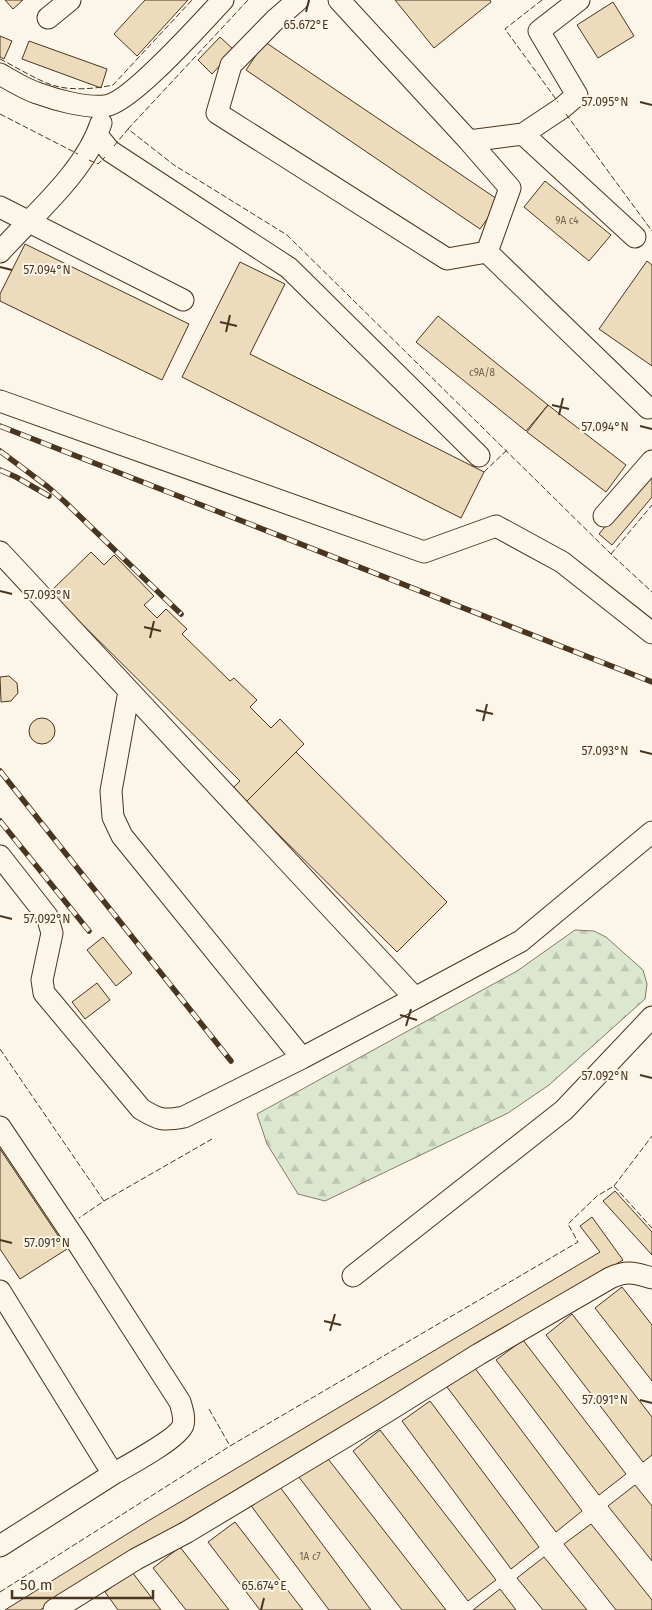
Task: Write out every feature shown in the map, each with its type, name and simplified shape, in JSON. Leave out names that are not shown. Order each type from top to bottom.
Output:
[{"type":"street","points":[[48,18],[70,0]]},
{"type":"street","points":[[0,74],[36,93],[76,104],[106,106],[126,96],[156,70],[223,0]]},
{"type":"street","points":[[298,0],[231,66],[217,113],[447,259],[487,252]]},
{"type":"street","points":[[339,0],[510,188],[487,252]]},
{"type":"street","points":[[469,141],[523,134],[562,108],[577,95],[539,31],[579,0]]},
{"type":"street","points":[[0,252],[65,184],[97,135],[106,106]]},
{"type":"street","points":[[523,134],[636,237]]},
{"type":"street","points":[[97,135],[110,151],[288,268],[479,456]]},
{"type":"street","points":[[0,207],[183,300]]},
{"type":"street","points":[[487,252],[651,411]]},
{"type":"street","points":[[0,402],[424,552],[496,526],[562,562],[652,633]]},
{"type":"street","points":[[604,516],[652,461]]},
{"type":"street","points":[[0,552],[415,998]]},
{"type":"street","points":[[129,691],[111,791],[113,817],[122,836],[302,1058]]},
{"type":"street","points":[[0,856],[48,916],[52,934],[42,980],[44,993],[141,1109],[156,1118],[168,1120],[184,1117],[302,1058],[521,941],[652,832]]},
{"type":"street","points":[[353,1276],[564,1110],[652,1017]]},
{"type":"street","points":[[0,1127],[180,1402],[183,1413],[183,1426],[174,1436],[0,1546]]},
{"type":"street","points":[[54,1610],[136,1559],[187,1532],[471,1359],[610,1278],[622,1273],[633,1273],[652,1278]]},
{"type":"street","points":[[0,1290],[113,1474]]},
{"type":"green space","points":[[575,930],[594,931],[606,937],[643,970],[647,984],[645,999],[549,1085],[508,1113],[325,1201],[298,1194],[267,1144],[257,1114],[517,971]]},
{"type":"building","points":[[5,0],[23,0],[13,9]]},
{"type":"building","points":[[145,0],[188,0],[137,56],[114,34]]},
{"type":"building","points":[[395,0],[490,0],[491,2],[434,48]]},
{"type":"building","points":[[613,2],[634,36],[598,58],[577,25]]},
{"type":"building","points":[[0,36],[12,41],[4,59],[0,57]]},
{"type":"building","points":[[220,37],[234,50],[212,74],[198,60]]},
{"type":"building","points":[[29,41],[107,69],[101,88],[22,59]]},
{"type":"building","points":[[265,42],[500,201],[480,229],[246,70]]},
{"type":"building","points":[[545,181],[611,235],[589,261],[524,207]]},
{"type":"building","points":[[25,244],[189,324],[162,380],[0,301],[0,294]]},
{"type":"building","points":[[647,261],[652,265],[652,366],[599,329]]},
{"type":"building","points":[[240,262],[285,284],[250,354],[484,472],[461,518],[182,377]]},
{"type":"building","points":[[438,316],[548,405],[526,431],[416,342]]},
{"type":"building","points":[[548,405],[626,465],[606,492],[527,432]]},
{"type":"building","points":[[652,470],[652,497],[612,545],[599,534]]},
{"type":"building","points":[[91,552],[104,565],[114,555],[154,596],[144,605],[157,618],[166,609],[187,629],[182,634],[230,681],[234,678],[257,700],[250,707],[271,728],[280,719],[304,744],[246,802],[233,788],[240,781],[50,592]]},
{"type":"building","points":[[9,676],[17,683],[18,693],[11,701],[1,702],[0,677]]},
{"type":"building","points":[[42,718],[51,722],[55,731],[51,740],[42,744],[33,740],[29,731],[33,722]]},
{"type":"building","points":[[296,752],[447,902],[397,952],[246,802]]},
{"type":"building","points":[[103,937],[132,973],[116,986],[87,950]]},
{"type":"building","points":[[97,983],[110,1000],[85,1019],[72,1002]]},
{"type":"building","points":[[0,1149],[67,1249],[20,1279],[0,1249]]},
{"type":"building","points":[[615,1191],[652,1232],[652,1255],[603,1201]]},
{"type":"building","points":[[592,1217],[623,1260],[157,1537],[40,1610],[5,1610],[148,1521],[600,1252],[580,1226]]},
{"type":"building","points":[[622,1287],[652,1325],[652,1381],[595,1308]]},
{"type":"building","points":[[572,1314],[652,1417],[652,1455],[643,1462],[546,1335]]},
{"type":"building","points":[[523,1340],[626,1474],[599,1495],[496,1360]]},
{"type":"building","points":[[474,1367],[582,1511],[556,1532],[447,1387]]},
{"type":"building","points":[[430,1401],[539,1547],[511,1569],[402,1421]]},
{"type":"building","points":[[380,1430],[496,1580],[468,1601],[353,1451]]},
{"type":"building","points":[[325,1455],[446,1610],[402,1610],[298,1476]]},
{"type":"building","points":[[277,1483],[371,1610],[329,1610],[249,1503]]},
{"type":"building","points":[[635,1485],[652,1506],[652,1561],[608,1506]]},
{"type":"building","points":[[235,1522],[303,1610],[260,1610],[208,1542]]},
{"type":"building","points":[[591,1524],[652,1600],[652,1610],[616,1610],[564,1544]]},
{"type":"building","points":[[180,1547],[229,1610],[186,1610],[153,1568]]},
{"type":"building","points":[[544,1557],[587,1610],[543,1610],[517,1578]]},
{"type":"building","points":[[132,1572],[161,1610],[118,1610],[105,1592]]},
{"type":"building","points":[[500,1589],[516,1610],[473,1610]]},
{"type":"railway","points":[[0,426],[652,682]]},
{"type":"railway","points":[[0,451],[65,502],[181,614]]},
{"type":"railway","points":[[0,470],[49,496]]},
{"type":"railway","points":[[0,771],[231,1061]]},
{"type":"railway","points":[[0,821],[89,931]]},
{"type":"fence","points":[[0,59],[39,80],[59,87],[82,89],[113,85],[192,0]]},
{"type":"fence","points":[[128,129],[248,0]]},
{"type":"fence","points":[[542,0],[505,29],[558,102]]},
{"type":"fence","points":[[0,114],[78,154]]},
{"type":"fence","points":[[566,114],[652,231]]},
{"type":"fence","points":[[114,146],[128,129],[174,165],[287,235],[611,554],[652,592]]},
{"type":"fence","points":[[89,160],[98,164],[105,157]]},
{"type":"fence","points":[[484,472],[507,450]]},
{"type":"fence","points":[[611,554],[652,505]]},
{"type":"fence","points":[[0,1049],[104,1201],[79,1218]]},
{"type":"fence","points":[[614,1186],[652,1136]]},
{"type":"fence","points":[[104,1201],[212,1139]]},
{"type":"fence","points":[[209,1409],[230,1446],[578,1242],[568,1224],[597,1196],[614,1186],[652,1228]]},
{"type":"fence","points":[[0,1592],[230,1446]]}]
